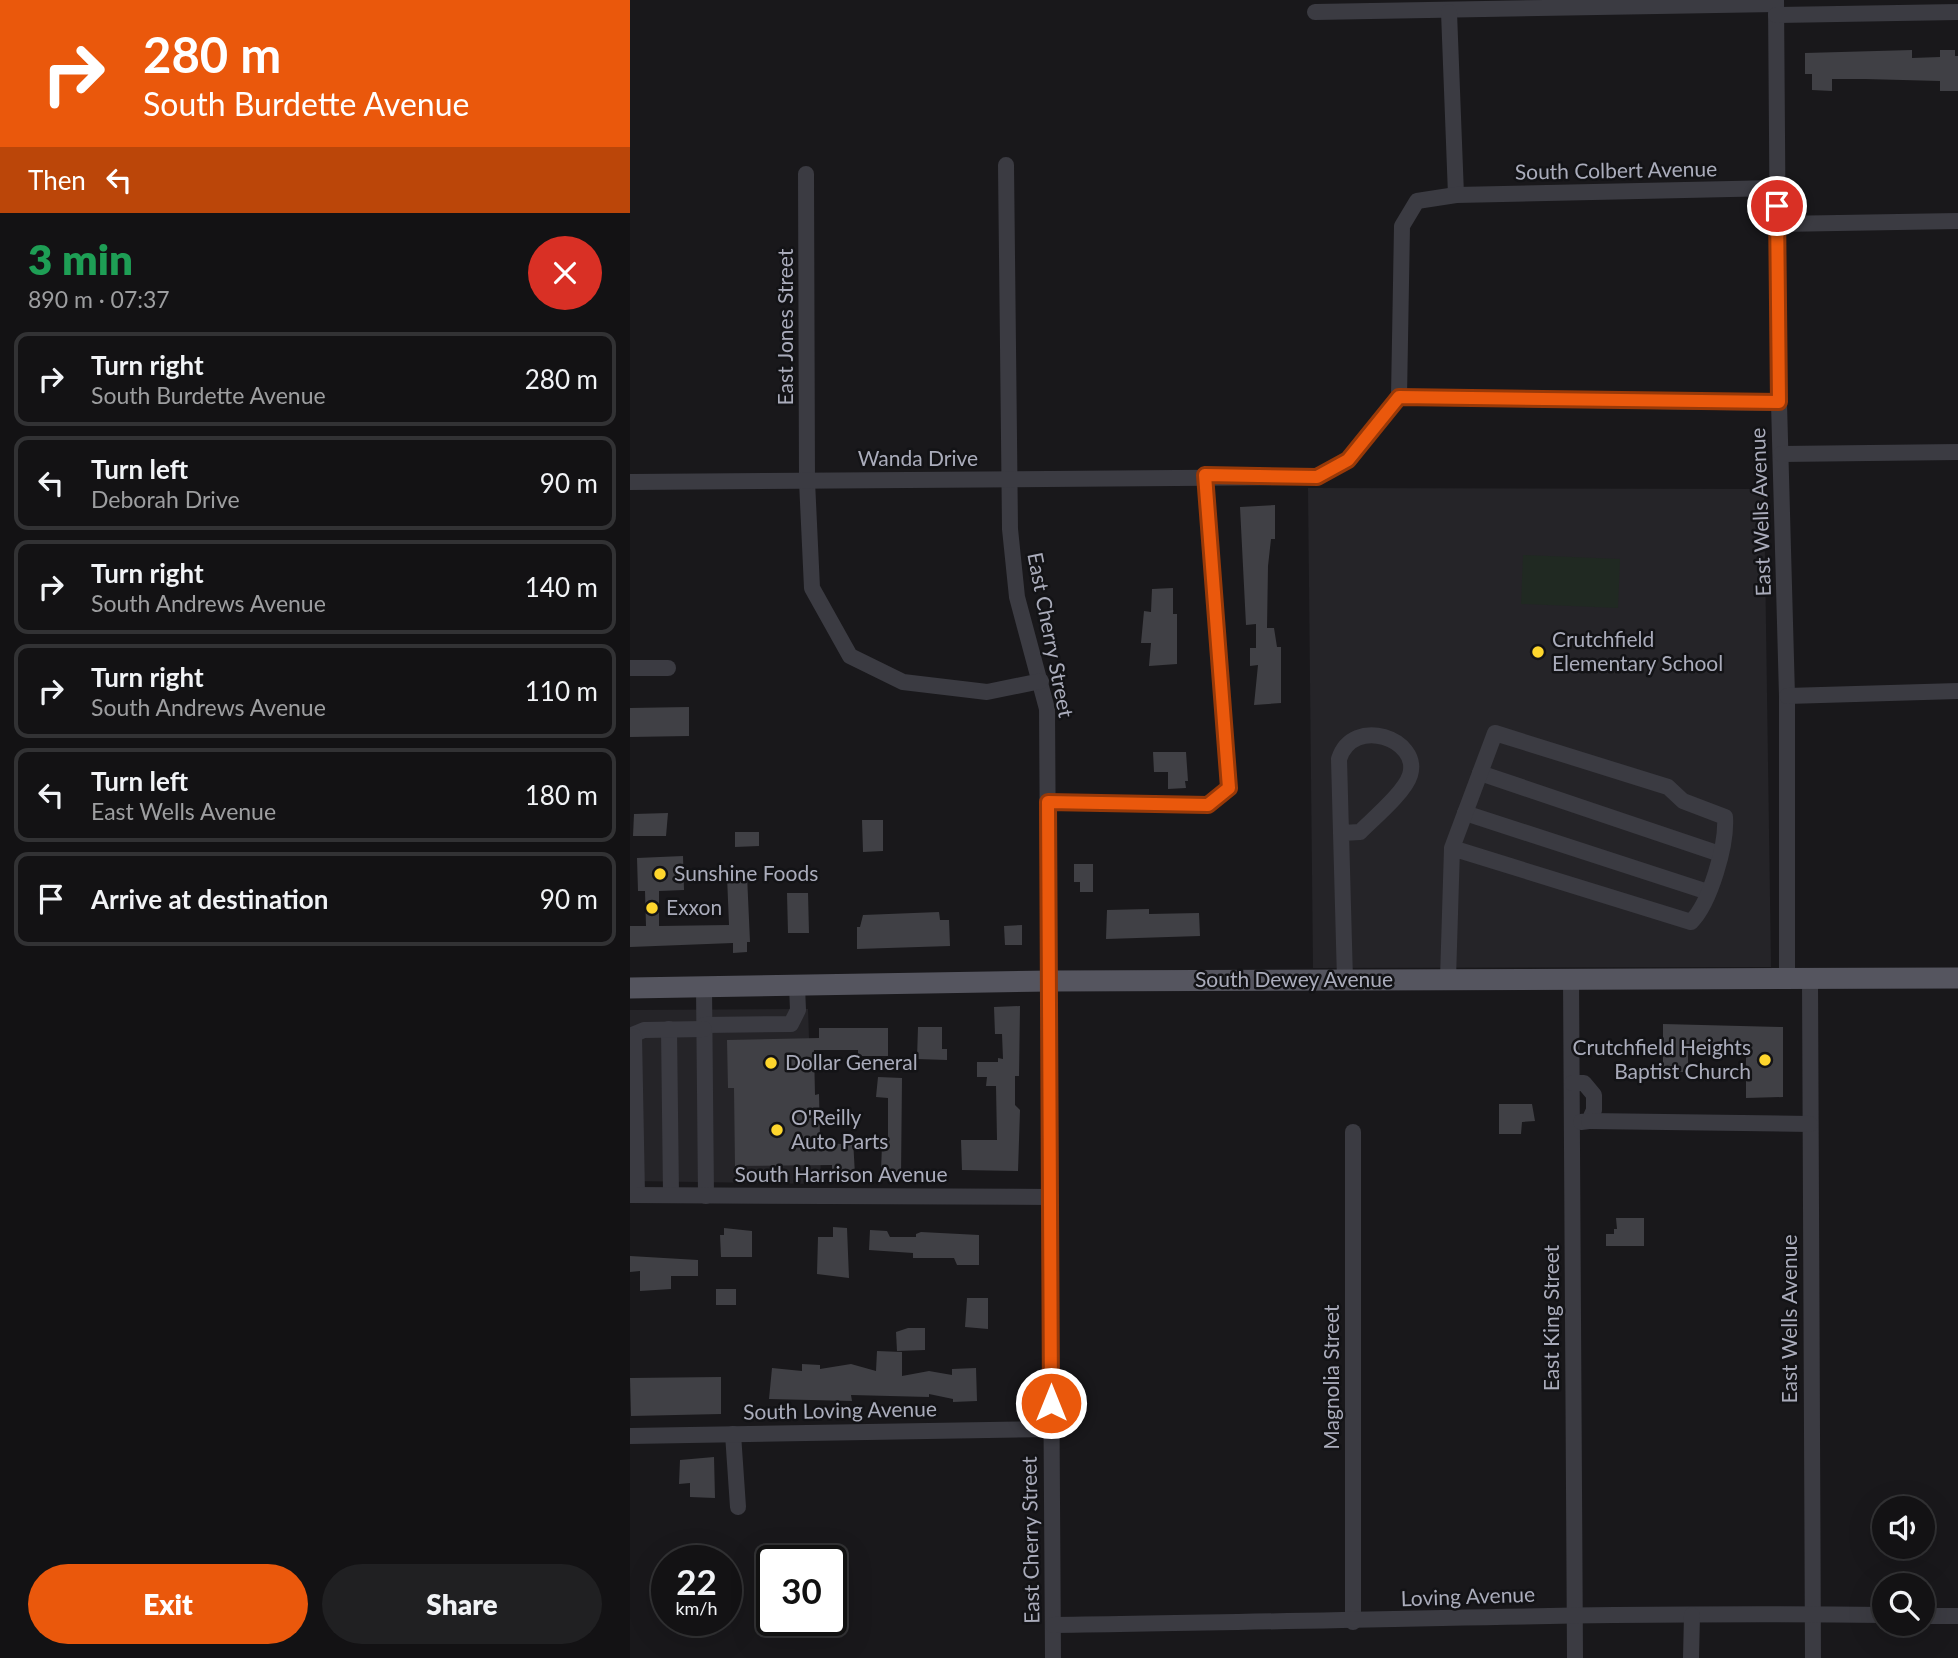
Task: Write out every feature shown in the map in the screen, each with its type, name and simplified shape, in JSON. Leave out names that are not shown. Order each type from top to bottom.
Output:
[{"type":"main road","name":"South Dewey Avenue","points":[[630,988],[1050,981],[1571,978],[1787,981],[1958,978]]},
{"type":"street","points":[[1315,12],[1776,6],[1958,12]]},
{"type":"street","name":"East Wells Avenue","points":[[1776,6],[1779,402],[1787,696],[1787,981]]},
{"type":"street","points":[[1449,12],[1456,195]]},
{"type":"street","name":"East Cherry Street","points":[[1006,165],[1010,529],[1017,597],[1047,709],[1053,1658]]},
{"type":"street","name":"East Jones Street","points":[[806,174],[807,481],[812,588],[850,656],[903,682],[987,692],[1041,681]]},
{"type":"street","name":"South Colbert Avenue","points":[[1399,397],[1402,226],[1417,201],[1456,195],[1777,188]]},
{"type":"street","points":[[1777,224],[1958,221]]},
{"type":"street","points":[[1399,397],[1779,402]]},
{"type":"street","name":"Wanda Drive","points":[[630,482],[1010,480],[1205,475],[1317,477],[1348,460],[1399,397]]},
{"type":"street","points":[[1781,454],[1958,452]]},
{"type":"street","points":[[1048,802],[1208,805],[1229,788],[1205,475]]},
{"type":"street","points":[[630,668],[668,668]]},
{"type":"street","points":[[1787,696],[1958,691]]},
{"type":"street","points":[[1448,979],[1452,848],[1495,733],[1668,787],[1683,801],[1725,817],[1726,830],[1702,912],[1691,922],[1452,848]]},
{"type":"street","points":[[1342,833],[1360,832],[1406,784],[1411,773],[1411,759],[1398,743],[1369,734],[1350,740],[1339,759],[1345,979]]},
{"type":"street","points":[[1480,773],[1720,854]]},
{"type":"street","points":[[1465,813],[1708,892]]},
{"type":"street","name":"East King Street","points":[[1571,978],[1575,1658]]},
{"type":"street","name":"East Wells Avenue","points":[[1810,979],[1813,1658]]},
{"type":"street","points":[[634,1195],[632,1036],[643,1030],[791,1024],[798,1010],[797,986]]},
{"type":"street","points":[[704,987],[706,1196]]},
{"type":"street","points":[[669,1029],[671,1195]]},
{"type":"street","points":[[1572,1083],[1584,1083],[1594,1094],[1594,1110],[1589,1121]]},
{"type":"street","points":[[1572,1123],[1810,1124]]},
{"type":"street","name":"Magnolia Street","points":[[1353,1132],[1353,1622]]},
{"type":"street","name":"South Harrison Avenue","points":[[634,1195],[1051,1197]]},
{"type":"street","name":"South Loving Avenue","points":[[630,1436],[1051,1429]]},
{"type":"street","points":[[733,1434],[738,1507]]},
{"type":"street","name":"Loving Avenue","points":[[1053,1625],[1353,1622],[1576,1615],[1872,1615]]},
{"type":"street","points":[[1691,1658],[1692,1615]]},
{"type":"street","points":[[1935,1616],[1958,1616]]},
{"type":"shaded area","name":"Crutchfield Elementary School","points":[[1308,488],[1764,489],[1771,967],[1313,968]]},
{"type":"shaded area","points":[[1523,555],[1620,559],[1618,608],[1521,604]]},
{"type":"shaded area","points":[[808,1009],[811,1095],[819,1095],[821,1184],[630,1181],[630,1010]]},
{"type":"building","points":[[1912,50],[1912,58],[1940,57],[1940,50],[1955,50],[1955,56],[1958,56],[1958,91],[1940,91],[1940,81],[1865,79],[1832,79],[1832,91],[1812,90],[1812,74],[1805,74],[1805,53]]},
{"type":"building","points":[[1275,505],[1275,539],[1271,539],[1268,566],[1267,628],[1274,628],[1277,647],[1281,647],[1281,703],[1254,705],[1258,665],[1250,666],[1250,648],[1256,648],[1256,624],[1246,625],[1240,507]]},
{"type":"building","points":[[1173,588],[1173,614],[1177,614],[1177,664],[1149,666],[1151,643],[1141,643],[1144,611],[1151,612],[1152,589]]},
{"type":"building","points":[[689,707],[689,736],[630,737],[630,708]]},
{"type":"building","points":[[1153,752],[1186,752],[1186,788],[1168,789],[1168,772],[1154,772]]},
{"type":"building","points":[[668,813],[666,836],[633,836],[634,814]]},
{"type":"building","points":[[862,820],[883,820],[883,851],[863,852]]},
{"type":"building","points":[[735,832],[759,832],[759,846],[735,847]]},
{"type":"building","points":[[683,856],[684,890],[659,891],[659,926],[729,925],[727,876],[747,875],[750,942],[747,942],[747,952],[733,953],[733,943],[630,947],[630,926],[646,926],[645,891],[638,891],[637,858]]},
{"type":"building","points":[[1074,864],[1093,864],[1093,892],[1080,892],[1080,882],[1074,882]]},
{"type":"building","points":[[787,893],[808,893],[809,933],[788,933]]},
{"type":"building","points":[[1149,909],[1149,914],[1199,913],[1200,936],[1106,939],[1107,910]]},
{"type":"building","points":[[939,912],[940,920],[949,920],[950,946],[857,949],[857,927],[860,927],[863,915]]},
{"type":"building","points":[[1022,925],[1022,945],[1005,945],[1004,926]]},
{"type":"building","points":[[1020,1006],[1019,1076],[1015,1076],[1015,1105],[1020,1110],[1018,1171],[962,1170],[961,1140],[997,1140],[996,1086],[986,1086],[987,1077],[977,1077],[977,1062],[998,1062],[998,1058],[1003,1059],[1002,1034],[995,1034],[994,1007]]},
{"type":"building","name":"Crutchfield Heights Baptist Church","points":[[1663,1024],[1783,1027],[1783,1097],[1746,1098],[1746,1047],[1688,1047],[1688,1072],[1663,1072]]},
{"type":"building","points":[[918,1027],[942,1027],[942,1049],[947,1049],[947,1060],[917,1059]]},
{"type":"building","points":[[819,1028],[888,1028],[888,1056],[858,1056],[858,1050],[814,1050],[815,1095],[819,1094],[820,1143],[842,1144],[842,1139],[853,1139],[855,1175],[832,1175],[832,1165],[735,1166],[734,1088],[728,1088],[727,1040],[819,1038]]},
{"type":"building","points":[[878,1077],[902,1078],[901,1176],[883,1176],[881,1172],[882,1144],[888,1141],[888,1098],[876,1097]]},
{"type":"building","points":[[1499,1104],[1532,1104],[1535,1121],[1522,1122],[1521,1134],[1499,1134]]},
{"type":"building","points":[[1616,1218],[1644,1218],[1644,1246],[1606,1246],[1606,1234],[1614,1234],[1614,1229],[1617,1229]]},
{"type":"building","points":[[833,1227],[847,1228],[849,1278],[817,1274],[818,1237],[833,1237]]},
{"type":"building","points":[[724,1228],[752,1231],[752,1257],[721,1257],[720,1235],[724,1235]]},
{"type":"building","points":[[870,1230],[887,1231],[890,1237],[916,1237],[916,1234],[921,1232],[979,1235],[979,1265],[957,1265],[954,1258],[913,1258],[913,1253],[869,1250]]},
{"type":"building","points":[[630,1256],[698,1260],[698,1276],[671,1276],[671,1289],[640,1291],[640,1271],[630,1272]]},
{"type":"building","points":[[716,1289],[736,1289],[736,1305],[716,1305]]},
{"type":"building","points":[[967,1298],[988,1298],[988,1329],[965,1327]]},
{"type":"building","points":[[908,1328],[925,1328],[925,1350],[897,1351],[896,1332]]},
{"type":"building","points":[[877,1351],[902,1352],[902,1376],[929,1371],[952,1375],[952,1369],[976,1368],[977,1401],[953,1402],[953,1399],[929,1394],[929,1397],[851,1395],[852,1401],[769,1399],[772,1368],[802,1371],[802,1364],[820,1365],[820,1369],[851,1364],[876,1371]]},
{"type":"building","points":[[721,1377],[721,1414],[631,1416],[630,1378]]},
{"type":"building","points":[[714,1457],[715,1498],[690,1497],[690,1483],[679,1484],[680,1460]]},
{"type":"place","name":"Crutchfield Elementary School","points":[[1538,652]]},
{"type":"place","name":"Sunshine Foods","points":[[660,874]]},
{"type":"place","name":"Exxon","points":[[652,908]]},
{"type":"place","name":"Crutchfield Heights Baptist Church","points":[[1765,1060]]},
{"type":"place","name":"Dollar General","points":[[771,1063]]},
{"type":"place","name":"O'Reilly Auto Parts","points":[[777,1130]]},
{"type":"route","points":[[1051,1403],[1048,802],[1208,805],[1229,788],[1205,475],[1317,477],[1348,460],[1399,397],[1779,402],[1777,206]]}]
